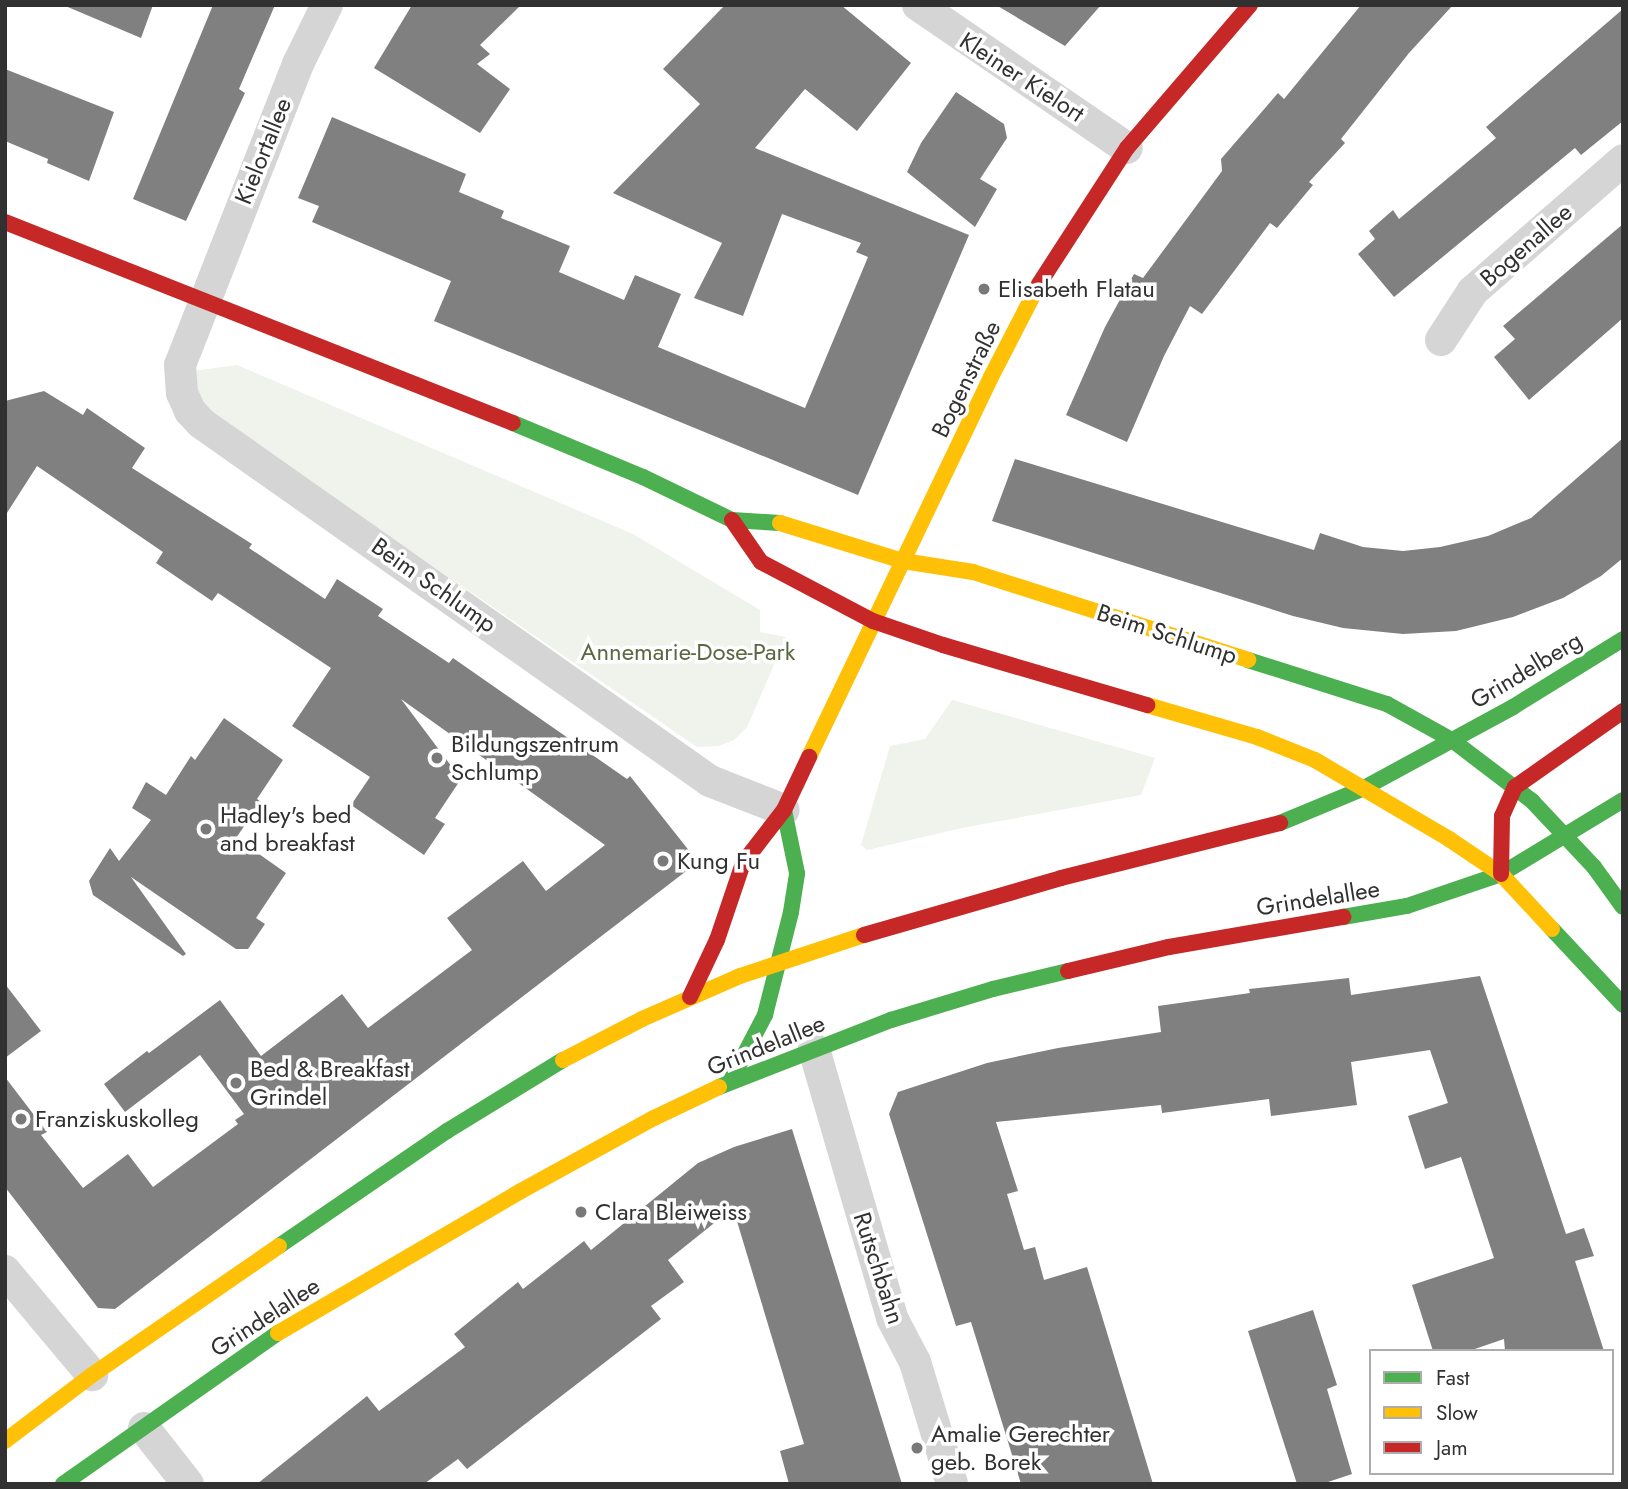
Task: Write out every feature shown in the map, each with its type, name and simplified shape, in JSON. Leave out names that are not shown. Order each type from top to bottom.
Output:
[{"type":"main road","name":"Bogenstraße","points":[[690,997],[717,940],[743,863],[784,810],[873,621],[1040,282],[1127,148],[1250,5]]},
{"type":"main road","name":"Beim Schlump","points":[[5,222],[578,450],[732,520],[780,523],[903,561],[973,572],[1161,634],[1316,679],[1387,704],[1452,740],[1515,787],[1594,867],[1623,907]]},
{"type":"main road","points":[[732,520],[761,562],[873,621],[943,645],[1257,737],[1315,760],[1501,874],[1623,1005]]},
{"type":"main road","name":"Grindelberg","points":[[1452,740],[1513,707],[1623,639]]},
{"type":"main road","points":[[1501,874],[1502,816],[1515,787],[1555,756],[1623,711]]},
{"type":"main road","name":"Grindelallee","points":[[5,1441],[92,1375],[447,1131],[566,1058],[690,997],[779,962],[1061,878],[1267,828],[1364,788],[1452,740]]},
{"type":"main road","points":[[1564,834],[1623,800]]},
{"type":"main road","points":[[730,1082],[765,1015],[797,873],[784,810]]},
{"type":"main road","name":"Grindelallee","points":[[63,1484],[283,1330],[381,1271],[654,1118],[730,1082],[891,1020],[993,989],[1242,933],[1407,906],[1501,874],[1564,834]]},
{"type":"street","name":"Kielortallee","points":[[204,299],[298,64],[327,5]]},
{"type":"street","name":"Kleiner Kielort","points":[[918,5],[1127,148]]},
{"type":"street","name":"Bogenallee","points":[[1441,340],[1473,291],[1623,160]]},
{"type":"street","name":"Beim Schlump","points":[[204,299],[180,365],[182,393],[190,411],[201,423],[627,720],[710,781],[784,810]]},
{"type":"street","name":"Rutschbahn","points":[[814,1049],[892,1318],[915,1362],[952,1484]]},
{"type":"street","points":[[5,1271],[92,1375]]},
{"type":"street","points":[[144,1428],[188,1484]]},
{"type":"green space","name":"Annemarie-Dose-Park","points":[[237,365],[633,534],[760,610],[760,632],[786,637],[747,727],[734,740],[719,746],[697,747],[202,408],[193,371]]},
{"type":"green space","points":[[952,700],[1155,758],[1141,795],[962,828],[867,850],[861,845],[890,746],[925,739]]},
{"type":"building","points":[[63,5],[153,5],[141,38]]},
{"type":"building","points":[[213,5],[275,5],[239,89],[245,93],[186,221],[133,199]]},
{"type":"building","points":[[412,5],[521,5],[480,45],[490,54],[477,64],[510,89],[480,133],[374,68]]},
{"type":"building","points":[[725,5],[841,5],[911,63],[857,131],[805,89],[755,148],[969,235],[858,495],[434,321],[451,281],[312,222],[319,206],[298,198],[332,117],[466,174],[459,192],[504,211],[501,218],[570,246],[559,272],[624,300],[635,275],[681,294],[658,347],[805,408],[868,257],[856,252],[861,243],[782,214],[743,316],[694,298],[722,243],[613,193],[700,104],[663,69]]},
{"type":"building","points":[[996,5],[1101,5],[1065,46]]},
{"type":"building","points":[[1361,5],[1453,5],[1409,53],[1341,139],[1345,143],[1309,182],[1313,185],[1277,228],[1270,223],[1202,314],[1190,306],[1164,356],[1127,442],[1066,415],[1105,327],[1134,274],[1143,278],[1222,171],[1221,159],[1278,93],[1284,99]]},
{"type":"building","points":[[1623,9],[1623,121],[1581,155],[1575,148],[1394,297],[1358,254],[1375,239],[1369,231],[1393,210],[1399,219],[1496,138],[1486,127]]},
{"type":"building","points":[[5,69],[114,112],[89,181],[47,163],[48,159],[5,141]]},
{"type":"building","points":[[956,92],[1004,124],[1007,138],[980,179],[997,189],[975,227],[907,172],[921,143]]},
{"type":"building","points":[[1623,224],[1623,318],[1529,400],[1494,357],[1515,339],[1503,326]]},
{"type":"building","points":[[44,391],[83,415],[87,408],[145,448],[132,468],[252,544],[249,548],[325,599],[337,579],[383,609],[378,616],[449,663],[453,658],[627,779],[630,776],[698,862],[115,1309],[98,1308],[5,1187],[5,1077],[47,1132],[41,1135],[83,1188],[128,1154],[153,1187],[238,1124],[235,1120],[244,1114],[200,1055],[125,1112],[104,1084],[147,1051],[149,1053],[220,1000],[261,1056],[342,994],[368,1028],[472,950],[447,918],[523,861],[546,891],[605,845],[401,699],[461,779],[435,818],[445,824],[424,855],[351,805],[370,777],[292,726],[331,668],[218,593],[212,601],[156,563],[163,552],[37,466],[5,516],[5,401]]},
{"type":"building","points":[[1623,438],[1623,558],[1601,576],[1563,598],[1513,617],[1456,631],[1403,634],[1343,628],[1293,616],[992,521],[1015,459],[1314,550],[1320,533],[1363,547],[1403,551],[1440,547],[1488,536],[1531,518]]},
{"type":"building","points":[[224,718],[283,760],[257,799],[261,802],[236,838],[286,873],[256,918],[265,924],[248,949],[236,949],[131,877],[186,954],[183,956],[93,895],[89,881],[110,848],[119,861],[151,820],[132,808],[146,782],[166,795],[191,756],[195,760]]},
{"type":"building","points":[[1480,976],[1566,1234],[1584,1228],[1594,1256],[1575,1261],[1603,1349],[1505,1349],[1504,1339],[1475,1349],[1432,1349],[1412,1285],[1494,1258],[1461,1157],[1425,1169],[1408,1116],[1448,1103],[1430,1050],[1351,1062],[1357,1105],[1271,1116],[1269,1099],[1162,1113],[1161,1105],[996,1122],[1018,1191],[1007,1194],[1024,1250],[1035,1247],[1044,1280],[1087,1267],[1153,1484],[1021,1484],[971,1322],[956,1326],[889,1114],[898,1092],[987,1063],[1058,1048],[1161,1032],[1158,1006],[1250,993],[1249,989],[1349,978],[1351,995]]},
{"type":"building","name":"Franziskuskolleg","points":[[5,984],[41,1031],[5,1058]]},
{"type":"building","points":[[792,1129],[902,1484],[789,1484],[780,1451],[804,1444],[733,1208],[668,1260],[684,1282],[651,1306],[661,1319],[467,1469],[458,1459],[424,1484],[257,1484],[367,1396],[379,1411],[465,1347],[454,1334],[518,1282],[523,1289],[584,1241],[591,1250],[698,1163],[734,1147]]},
{"type":"building","points":[[1313,1310],[1337,1385],[1327,1389],[1352,1474],[1322,1484],[1297,1484],[1248,1331]]},
{"type":"traffic: fast","points":[[513,423],[643,477],[732,520],[780,523]]},
{"type":"traffic: fast","points":[[1280,823],[1364,788],[1513,707],[1623,639]]},
{"type":"traffic: fast","points":[[1248,660],[1387,704],[1452,740],[1532,801],[1594,867],[1623,907]]},
{"type":"traffic: fast","points":[[1343,917],[1407,906],[1501,874],[1623,800]]},
{"type":"traffic: fast","points":[[730,1082],[765,1015],[791,912],[797,873],[784,810]]},
{"type":"traffic: fast","points":[[1552,929],[1623,1005]]},
{"type":"traffic: fast","points":[[719,1087],[891,1020],[993,989],[1068,971]]},
{"type":"traffic: fast","points":[[279,1246],[447,1131],[563,1060]]},
{"type":"traffic: fast","points":[[63,1484],[278,1333]]},
{"type":"traffic: slow","points":[[809,757],[991,377],[1039,284]]},
{"type":"traffic: slow","points":[[780,523],[903,561],[973,572],[1248,660]]},
{"type":"traffic: slow","points":[[1147,705],[1257,737],[1315,760],[1449,839],[1501,874],[1552,929]]},
{"type":"traffic: slow","points":[[563,1060],[642,1019],[740,976],[864,935]]},
{"type":"traffic: slow","points":[[278,1333],[521,1191],[654,1118],[719,1087]]},
{"type":"traffic: slow","points":[[5,1441],[92,1375],[279,1246]]},
{"type":"traffic: jam","points":[[1039,284],[1127,148],[1250,5]]},
{"type":"traffic: jam","points":[[5,222],[513,423]]},
{"type":"traffic: jam","points":[[732,520],[761,562],[873,621],[943,645],[1147,705]]},
{"type":"traffic: jam","points":[[1501,874],[1502,816],[1515,787],[1623,711]]},
{"type":"traffic: jam","points":[[690,997],[717,940],[743,863],[784,810],[809,757]]},
{"type":"traffic: jam","points":[[864,935],[1061,878],[1280,823]]},
{"type":"traffic: jam","points":[[1068,971],[1169,947],[1343,917]]},
{"type":"place","name":"Elisabeth Flatau","points":[[984,289]]},
{"type":"place","name":"Bildungszentrum Schlump","points":[[437,758]]},
{"type":"place","name":"Hadley's bed and breakfast","points":[[206,829]]},
{"type":"place","name":"Kung Fu","points":[[663,861]]},
{"type":"place","name":"Bed & Breakfast Grindel","points":[[236,1083]]},
{"type":"place","name":"Franziskuskolleg","points":[[21,1119]]},
{"type":"place","name":"Clara Bleiweiss","points":[[581,1212]]},
{"type":"place","name":"Amalie Gerechter geb. Borek","points":[[917,1448]]}]
